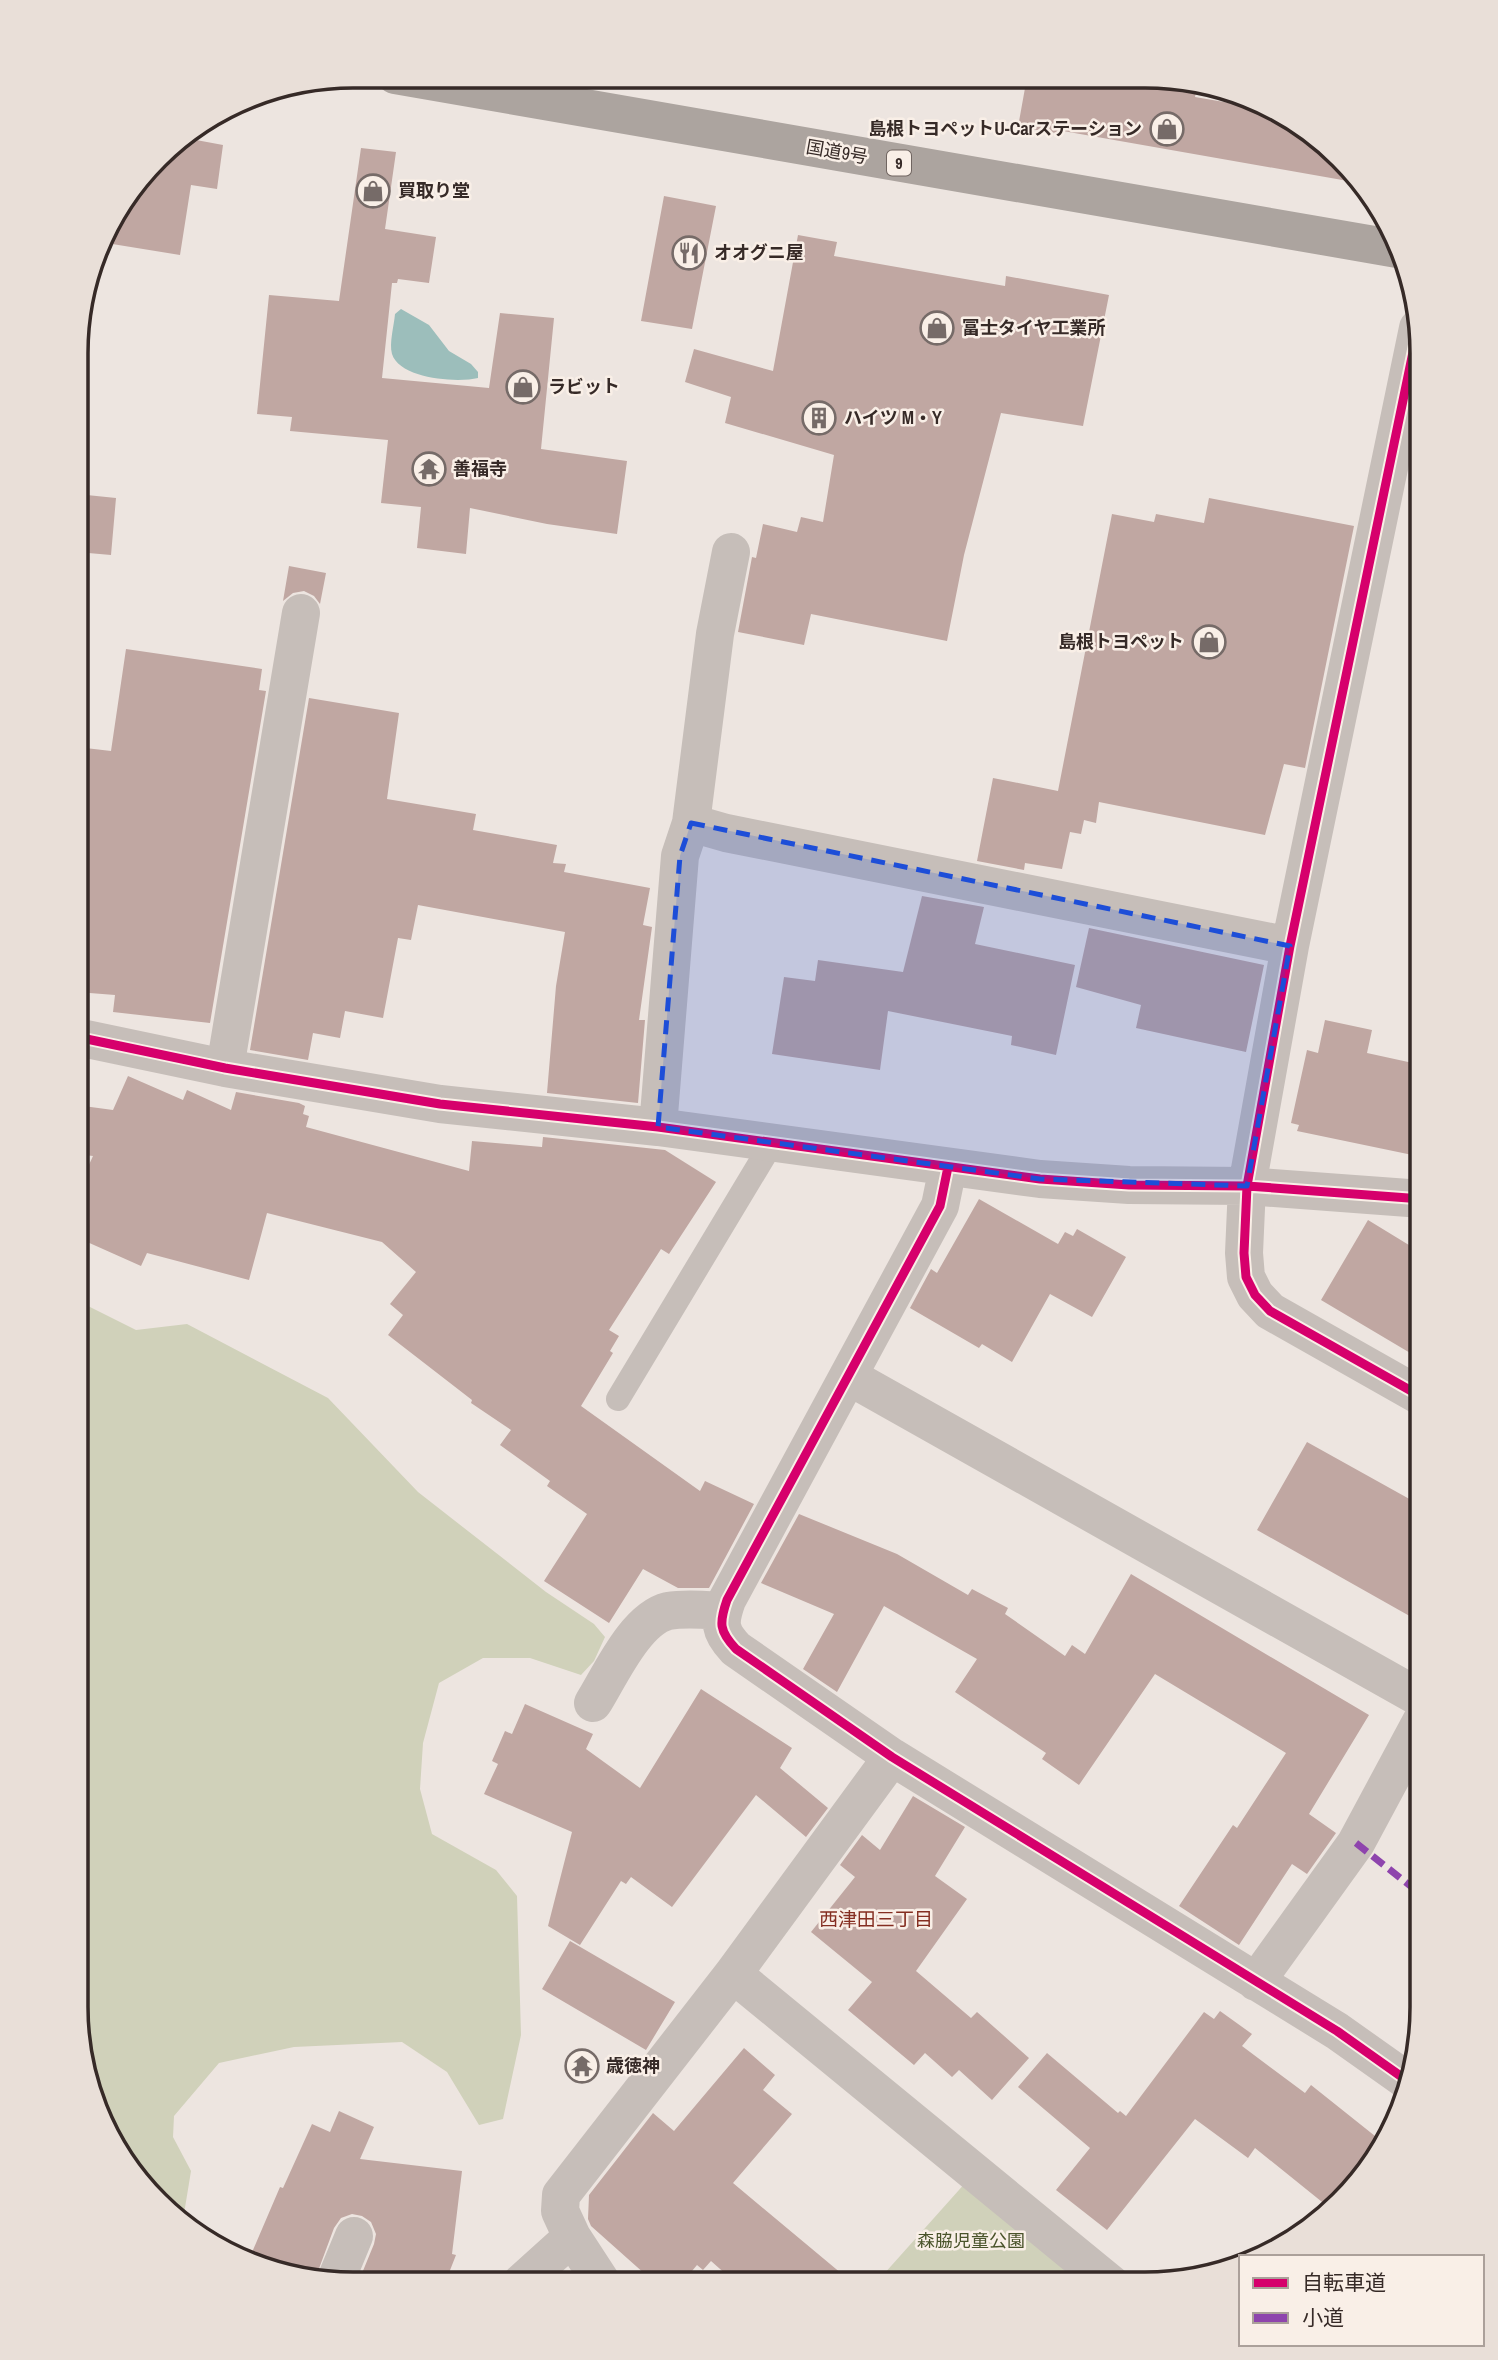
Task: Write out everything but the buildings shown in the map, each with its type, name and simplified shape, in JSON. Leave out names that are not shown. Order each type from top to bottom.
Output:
[{"type":"highway","name":"国道9号","points":[[470,88],[1389,248]]},
{"type":"street","points":[[1410,367],[1290,946],[1247,1186],[1244,1253],[1247,1277],[1255,1295],[1270,1311],[1410,1390]]},
{"type":"street","points":[[659,1127],[680,856],[691,823],[715,634],[731,552]]},
{"type":"street","points":[[225,1068],[301,613]]},
{"type":"street","points":[[691,823],[726,833],[1290,946]]},
{"type":"street","points":[[88,1039],[225,1068],[440,1104],[659,1127],[1040,1179],[1129,1185],[1247,1186],[1410,1198]]},
{"type":"street","points":[[948,1167],[940,1206],[727,1600],[721,1618],[724,1635],[736,1649],[892,1757],[1337,2031],[1401,2076]]},
{"type":"street","points":[[848,1376],[1410,1692]]},
{"type":"street","points":[[593,1703],[637,1633],[653,1617],[679,1610],[723,1611]]},
{"type":"street","points":[[1256,1982],[1356,1843],[1410,1742]]},
{"type":"street","points":[[595,2272],[572,2237],[560,2211],[561,2195],[733,1974],[892,1757]]},
{"type":"street","points":[[733,1974],[1096,2272]]},
{"type":"street","points":[[339,2272],[354,2236]]},
{"type":"street","points":[[533,2272],[572,2237]]},
{"type":"lane","points":[[618,1399],[772,1143]]},
{"type":"highlighted area","points":[[691,823],[1290,946],[1247,1186],[1040,1179],[658,1127],[680,856]]},
{"type":"green space","points":[[88,1306],[136,1330],[187,1324],[328,1398],[418,1492],[546,1592],[594,1624],[605,1637],[594,1661],[581,1675],[530,1658],[483,1658],[439,1683],[423,1743],[420,1789],[432,1834],[496,1870],[517,1896],[521,2035],[503,2119],[479,2125],[447,2072],[402,2042],[294,2047],[219,2063],[174,2116],[173,2137],[191,2171],[184,2212],[153,2182],[123,2140],[102,2093],[90,2042]]},
{"type":"green space","name":"森脇児童公園","points":[[967,2181],[1075,2272],[886,2272]]},
{"type":"water","points":[[401,309],[429,325],[449,351],[471,364],[478,372],[478,378],[457,380],[430,377],[406,369],[397,362],[392,354],[391,340],[395,314]]},
{"type":"marked path","points":[[1356,1843],[1410,1886]]},
{"type":"cycle path","points":[[1410,367],[1290,946],[1247,1186],[1244,1253],[1246,1277],[1255,1295],[1270,1311],[1410,1390]]},
{"type":"cycle path","points":[[88,1039],[225,1068],[440,1104],[658,1127],[1040,1179],[1129,1185],[1247,1186],[1410,1198]]},
{"type":"cycle path","points":[[948,1167],[940,1206],[727,1600],[722,1621],[726,1637],[736,1649],[892,1757],[1337,2031],[1401,2076]]},
{"type":"place","name":"島根トヨペットU-Carステーション","points":[[1167,129]]},
{"type":"place","name":"買取り堂","points":[[373,191]]},
{"type":"place","name":"オオグニ屋","points":[[689,253]]},
{"type":"place","name":"冨士タイヤ工業所","points":[[937,328]]},
{"type":"place","name":"ラビット","points":[[523,387]]},
{"type":"place","name":"ハイツ M・Y","points":[[819,418]]},
{"type":"place","name":"善福寺","points":[[429,469]]},
{"type":"place","name":"島根トヨペット","points":[[1209,642]]},
{"type":"place","name":"歳徳神","points":[[582,2066]]},
{"type":"district","name":"西津田三丁目","points":[[876,1919]]}]
